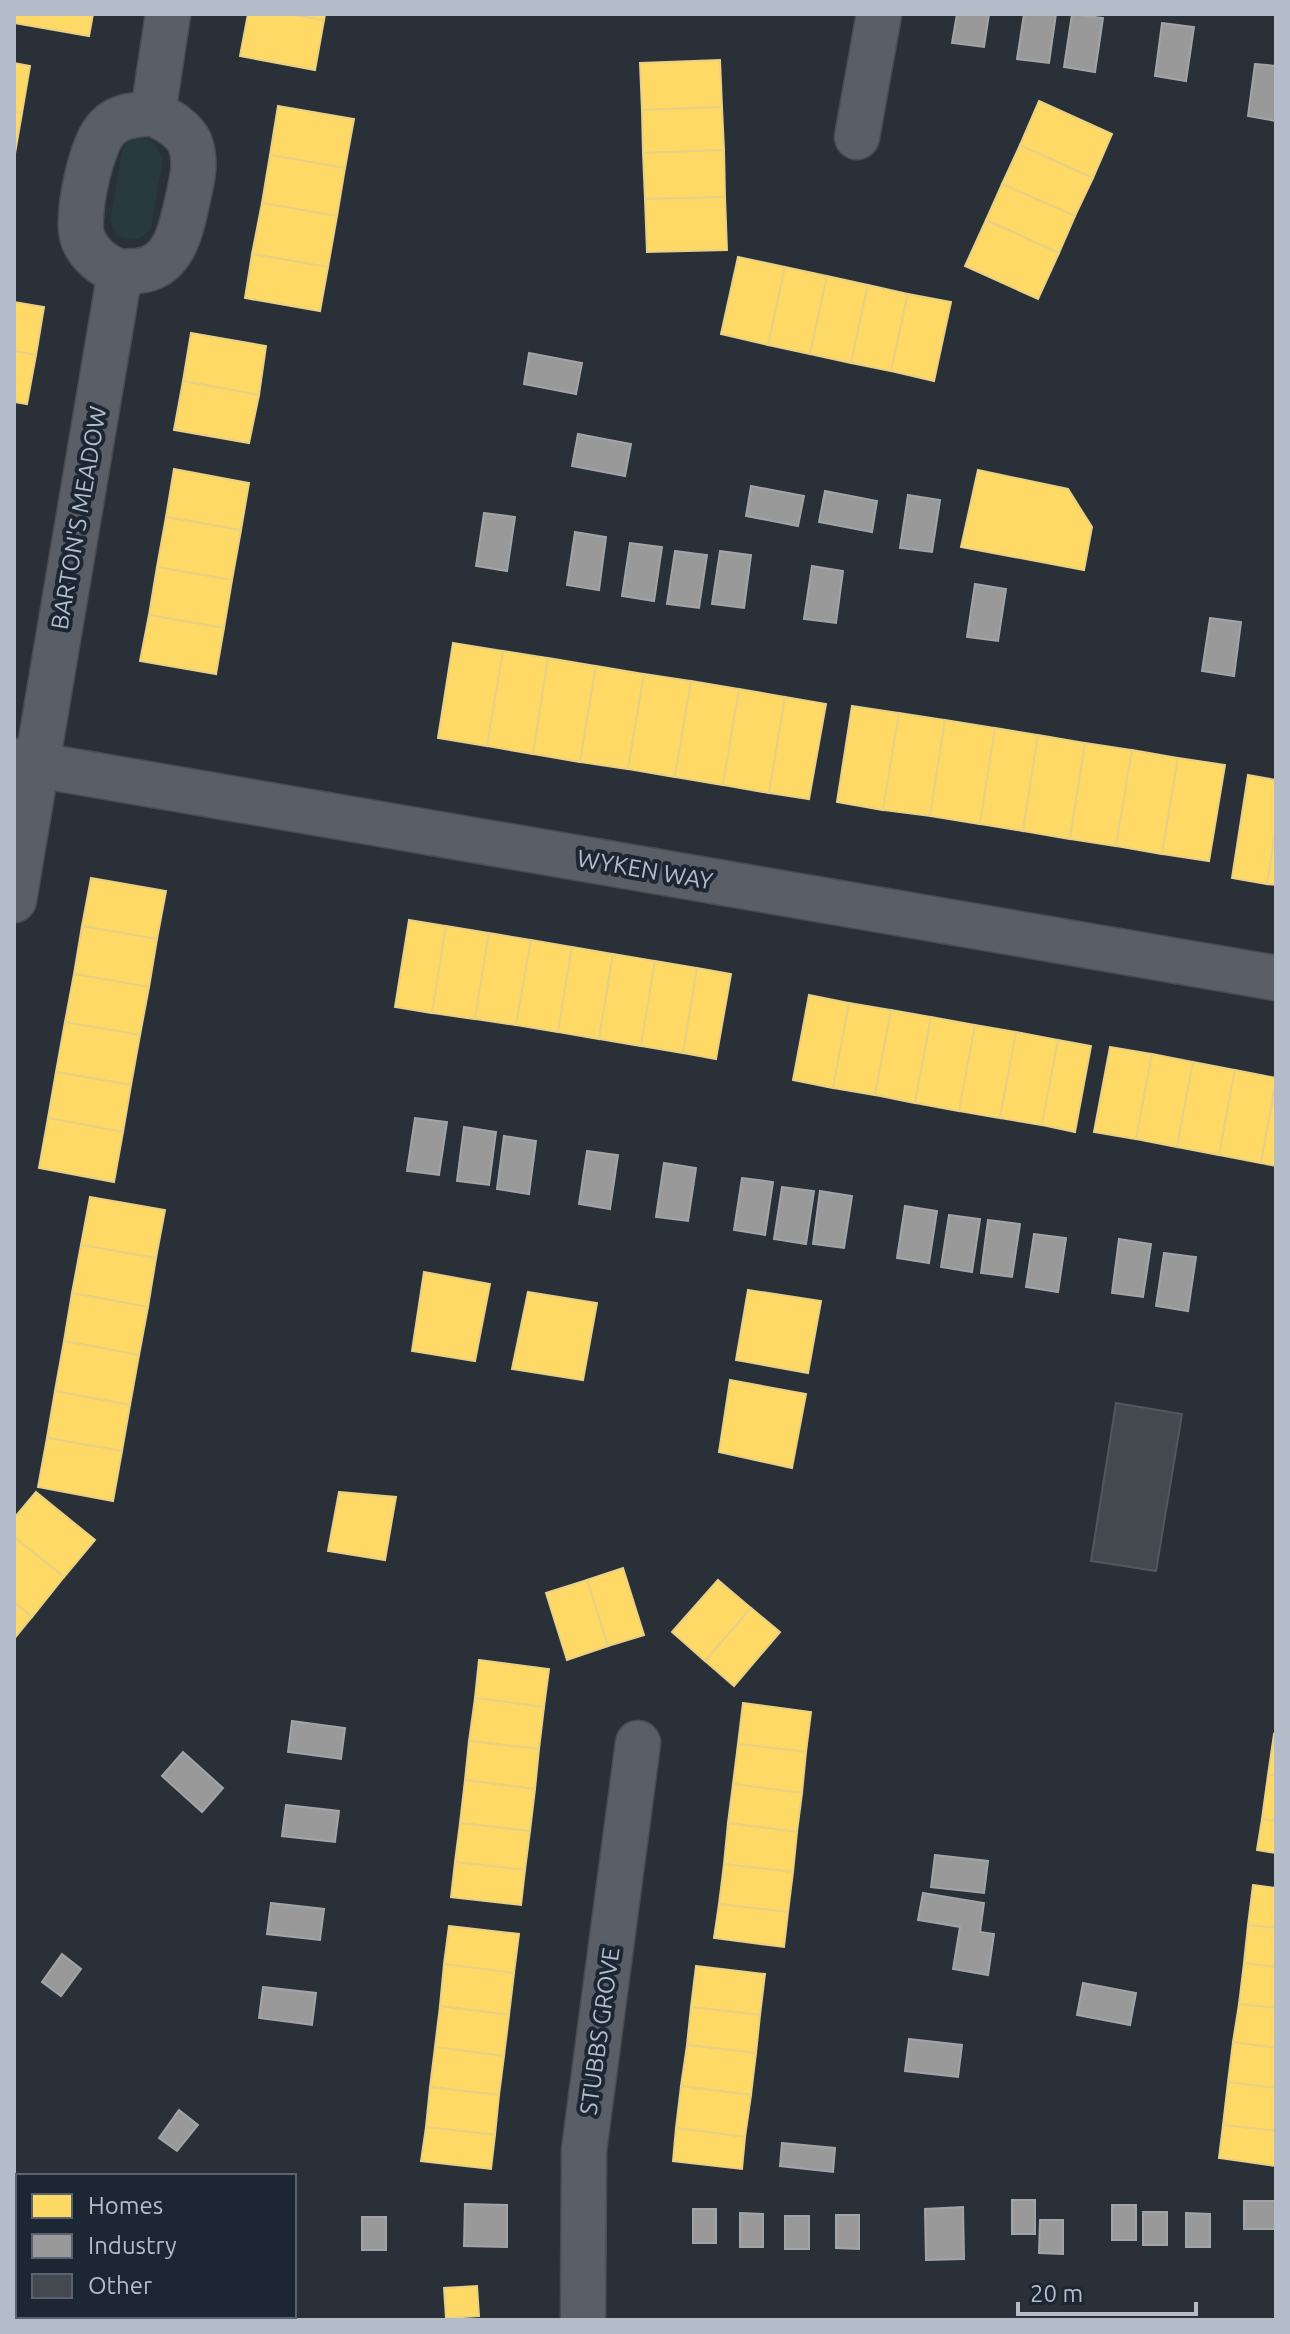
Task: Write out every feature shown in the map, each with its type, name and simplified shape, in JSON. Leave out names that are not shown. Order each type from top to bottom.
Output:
[{"type":"street","points":[[153,113],[168,14]]},
{"type":"street","points":[[857,137],[879,14]]},
{"type":"street","points":[[153,113],[172,122],[189,142],[194,168],[180,236],[170,255],[150,270],[120,272],[97,260],[83,239],[80,218],[95,145],[107,127],[123,116],[153,113]]},
{"type":"street","name":"BARTON'S MEADOW","points":[[14,900],[26,763],[120,272]]},
{"type":"street","name":"WYKEN WAY","points":[[26,763],[1276,978]]},
{"type":"street","name":"STUBBS GROVE","points":[[583,2320],[584,2150],[638,1743]]},
{"type":"green space","points":[[135,139],[154,143],[163,159],[151,228],[134,240],[117,236],[110,221],[122,151],[127,143]]},
{"type":"building: Homes","points":[[15,14],[93,14],[89,36],[14,23]]},
{"type":"building: Homes","points":[[248,14],[288,14],[324,20],[315,70],[240,56]]},
{"type":"building: Homes","points":[[288,14],[325,14],[324,20]]},
{"type":"building: Homes","points":[[720,60],[722,107],[642,110],[640,63]]},
{"type":"building: Homes","points":[[14,63],[30,66],[22,113],[14,112]]},
{"type":"building: Homes","points":[[1039,101],[1112,134],[1093,178],[1020,145]]},
{"type":"building: Homes","points":[[278,106],[354,119],[345,168],[270,155]]},
{"type":"building: Homes","points":[[722,107],[724,150],[643,153],[642,110]]},
{"type":"building: Homes","points":[[14,112],[22,113],[14,159]]},
{"type":"building: Homes","points":[[1020,145],[1093,178],[1075,216],[1002,184]]},
{"type":"building: Homes","points":[[724,150],[725,197],[645,199],[643,153]]},
{"type":"building: Homes","points":[[270,155],[345,168],[337,216],[262,203]]},
{"type":"building: Homes","points":[[1002,184],[1075,216],[1059,253],[986,220]]},
{"type":"building: Homes","points":[[725,197],[727,250],[647,252],[645,199]]},
{"type":"building: Homes","points":[[262,203],[337,216],[328,267],[252,254]]},
{"type":"building: Homes","points":[[986,220],[1059,253],[1038,299],[965,266]]},
{"type":"building: Homes","points":[[252,254],[328,267],[320,311],[245,298]]},
{"type":"building: Homes","points":[[738,257],[785,267],[768,345],[721,334]]},
{"type":"building: Homes","points":[[785,267],[827,276],[810,354],[768,345]]},
{"type":"building: Homes","points":[[827,276],[868,285],[851,363],[810,354]]},
{"type":"building: Homes","points":[[868,285],[908,294],[891,371],[851,363]]},
{"type":"building: Homes","points":[[908,294],[951,302],[934,381],[891,371]]},
{"type":"building: Homes","points":[[14,302],[44,307],[36,355],[14,351]]},
{"type":"building: Homes","points":[[191,333],[266,346],[259,395],[183,381]]},
{"type":"building: Homes","points":[[14,351],[36,355],[27,404],[14,402]]},
{"type":"building: Homes","points":[[183,381],[259,395],[249,443],[174,430]]},
{"type":"building: Homes","points":[[174,469],[249,483],[241,530],[166,517]]},
{"type":"building: Homes","points":[[978,470],[1068,489],[1092,527],[1084,570],[961,547]]},
{"type":"building: Homes","points":[[166,517],[241,530],[232,580],[157,567]]},
{"type":"building: Homes","points":[[157,567],[232,580],[224,628],[149,615]]},
{"type":"building: Homes","points":[[149,615],[224,628],[216,674],[140,661]]},
{"type":"building: Homes","points":[[453,643],[503,651],[487,746],[438,738]]},
{"type":"building: Homes","points":[[503,651],[548,658],[533,754],[487,746]]},
{"type":"building: Homes","points":[[548,658],[596,666],[580,762],[533,754]]},
{"type":"building: Homes","points":[[596,666],[644,674],[628,769],[580,762]]},
{"type":"building: Homes","points":[[644,674],[691,681],[675,777],[628,769]]},
{"type":"building: Homes","points":[[691,681],[739,689],[723,785],[675,777]]},
{"type":"building: Homes","points":[[739,689],[785,697],[769,793],[723,785]]},
{"type":"building: Homes","points":[[785,697],[826,704],[809,799],[769,793]]},
{"type":"building: Homes","points":[[852,706],[899,713],[883,810],[837,802]]},
{"type":"building: Homes","points":[[899,713],[945,720],[930,816],[883,810]]},
{"type":"building: Homes","points":[[945,720],[995,728],[980,824],[930,816]]},
{"type":"building: Homes","points":[[995,728],[1038,735],[1023,831],[980,824]]},
{"type":"building: Homes","points":[[1038,735],[1085,743],[1070,839],[1023,831]]},
{"type":"building: Homes","points":[[1085,743],[1132,750],[1116,846],[1070,839]]},
{"type":"building: Homes","points":[[1132,750],[1178,758],[1162,854],[1116,846]]},
{"type":"building: Homes","points":[[1178,758],[1225,765],[1209,861],[1162,854]]},
{"type":"building: Homes","points":[[1248,775],[1276,780],[1276,827],[1267,884],[1232,878]]},
{"type":"building: Homes","points":[[1276,827],[1276,885],[1267,884]]},
{"type":"building: Homes","points":[[91,878],[166,891],[157,939],[82,926]]},
{"type":"building: Homes","points":[[409,920],[446,926],[432,1013],[395,1007]]},
{"type":"building: Homes","points":[[82,926],[157,939],[149,987],[74,974]]},
{"type":"building: Homes","points":[[446,926],[489,933],[475,1019],[432,1013]]},
{"type":"building: Homes","points":[[489,933],[531,940],[516,1025],[475,1019]]},
{"type":"building: Homes","points":[[531,940],[572,947],[558,1032],[516,1025]]},
{"type":"building: Homes","points":[[572,947],[613,954],[599,1039],[558,1032]]},
{"type":"building: Homes","points":[[613,954],[655,961],[641,1046],[599,1039]]},
{"type":"building: Homes","points":[[655,961],[697,968],[683,1053],[641,1046]]},
{"type":"building: Homes","points":[[697,968],[731,974],[716,1059],[683,1053]]},
{"type":"building: Homes","points":[[74,974],[149,987],[140,1035],[65,1022]]},
{"type":"building: Homes","points":[[809,995],[849,1003],[833,1088],[793,1080]]},
{"type":"building: Homes","points":[[849,1003],[891,1010],[875,1095],[833,1088]]},
{"type":"building: Homes","points":[[891,1010],[931,1017],[915,1103],[875,1095]]},
{"type":"building: Homes","points":[[931,1017],[975,1025],[959,1111],[915,1103]]},
{"type":"building: Homes","points":[[65,1022],[140,1035],[131,1085],[56,1072]]},
{"type":"building: Homes","points":[[975,1025],[1016,1032],[1000,1118],[959,1111]]},
{"type":"building: Homes","points":[[1016,1032],[1058,1040],[1042,1125],[1000,1118]]},
{"type":"building: Homes","points":[[1058,1040],[1091,1046],[1075,1132],[1042,1125]]},
{"type":"building: Homes","points":[[1110,1047],[1152,1054],[1136,1139],[1094,1132]]},
{"type":"building: Homes","points":[[1152,1054],[1193,1062],[1177,1147],[1136,1139]]},
{"type":"building: Homes","points":[[1193,1062],[1235,1070],[1219,1155],[1177,1147]]},
{"type":"building: Homes","points":[[1235,1070],[1276,1078],[1261,1163],[1219,1155]]},
{"type":"building: Homes","points":[[56,1072],[131,1085],[123,1132],[48,1118]]},
{"type":"building: Homes","points":[[1276,1083],[1276,1166],[1261,1163]]},
{"type":"building: Homes","points":[[48,1118],[123,1132],[114,1182],[39,1168]]},
{"type":"building: Homes","points":[[90,1197],[165,1210],[156,1258],[81,1245]]},
{"type":"building: Homes","points":[[81,1245],[156,1258],[148,1307],[72,1293]]},
{"type":"building: Homes","points":[[424,1272],[490,1284],[475,1361],[412,1351]]},
{"type":"building: Homes","points":[[748,1290],[821,1301],[808,1373],[736,1360]]},
{"type":"building: Homes","points":[[528,1292],[597,1303],[583,1380],[512,1369]]},
{"type":"building: Homes","points":[[72,1293],[148,1307],[139,1355],[64,1341]]},
{"type":"building: Homes","points":[[64,1341],[139,1355],[130,1405],[55,1391]]},
{"type":"building: Homes","points":[[730,1380],[806,1394],[792,1468],[719,1452]]},
{"type":"building: Homes","points":[[55,1391],[130,1405],[122,1451],[47,1438]]},
{"type":"building: Homes","points":[[47,1438],[122,1451],[113,1501],[38,1487]]},
{"type":"building: Homes","points":[[36,1492],[95,1540],[64,1577],[14,1537],[14,1518]]},
{"type":"building: Homes","points":[[339,1492],[396,1497],[385,1560],[328,1551]]},
{"type":"building: Homes","points":[[14,1537],[64,1577],[32,1617],[14,1602]]},
{"type":"building: Homes","points":[[623,1568],[644,1635],[608,1646],[587,1580]]},
{"type":"building: Homes","points":[[587,1580],[608,1646],[567,1660],[546,1593]]},
{"type":"building: Homes","points":[[718,1580],[751,1608],[705,1661],[672,1632]]},
{"type":"building: Homes","points":[[14,1602],[32,1617],[14,1639]]},
{"type":"building: Homes","points":[[751,1608],[780,1632],[734,1686],[705,1661]]},
{"type":"building: Homes","points":[[479,1660],[549,1669],[544,1707],[475,1698]]},
{"type":"building: Homes","points":[[475,1698],[544,1707],[539,1749],[469,1741]]},
{"type":"building: Homes","points":[[743,1703],[811,1712],[806,1752],[738,1744]]},
{"type":"building: Homes","points":[[1276,1735],[1276,1776],[1268,1775]]},
{"type":"building: Homes","points":[[469,1741],[539,1749],[535,1789],[465,1780]]},
{"type":"building: Homes","points":[[738,1744],[806,1752],[802,1793],[733,1784]]},
{"type":"building: Homes","points":[[1268,1775],[1276,1776],[1276,1821],[1262,1819]]},
{"type":"building: Homes","points":[[465,1780],[535,1789],[530,1831],[460,1823]]},
{"type":"building: Homes","points":[[733,1784],[802,1793],[797,1832],[728,1823]]},
{"type":"building: Homes","points":[[1262,1819],[1276,1821],[1276,1853],[1257,1850]]},
{"type":"building: Homes","points":[[460,1823],[530,1831],[525,1870],[455,1862]]},
{"type":"building: Homes","points":[[728,1823],[797,1832],[793,1872],[724,1864]]},
{"type":"building: Homes","points":[[455,1862],[525,1870],[521,1905],[451,1897]]},
{"type":"building: Homes","points":[[724,1864],[793,1872],[788,1912],[719,1904]]},
{"type":"building: Homes","points":[[1253,1885],[1276,1888],[1276,1928],[1248,1925]]},
{"type":"building: Homes","points":[[719,1904],[788,1912],[784,1947],[714,1938]]},
{"type":"building: Homes","points":[[1248,1925],[1276,1928],[1276,1967],[1244,1963]]},
{"type":"building: Homes","points":[[449,1926],[519,1934],[514,1973],[444,1964]]},
{"type":"building: Homes","points":[[1244,1963],[1276,1967],[1276,2008],[1239,2004]]},
{"type":"building: Homes","points":[[444,1964],[514,1973],[509,2015],[440,2006]]},
{"type":"building: Homes","points":[[696,1966],[765,1974],[760,2015],[691,2007]]},
{"type":"building: Homes","points":[[1239,2004],[1276,2008],[1276,2048],[1233,2042]]},
{"type":"building: Homes","points":[[440,2006],[509,2015],[504,2056],[435,2047]]},
{"type":"building: Homes","points":[[691,2007],[760,2015],[756,2053],[687,2045]]},
{"type":"building: Homes","points":[[1233,2042],[1276,2048],[1276,2088],[1228,2082]]},
{"type":"building: Homes","points":[[687,2045],[756,2053],[751,2095],[681,2086]]},
{"type":"building: Homes","points":[[435,2047],[504,2056],[499,2095],[430,2087]]},
{"type":"building: Homes","points":[[1228,2082],[1276,2088],[1276,2131],[1223,2125]]},
{"type":"building: Homes","points":[[681,2086],[751,2095],[745,2137],[676,2128]]},
{"type":"building: Homes","points":[[430,2087],[499,2095],[495,2135],[426,2127]]},
{"type":"building: Homes","points":[[1223,2125],[1276,2131],[1276,2166],[1219,2158]]},
{"type":"building: Homes","points":[[426,2127],[495,2135],[491,2169],[421,2161]]},
{"type":"building: Homes","points":[[676,2128],[745,2137],[742,2169],[673,2161]]},
{"type":"building: Homes","points":[[477,2286],[479,2316],[446,2318],[444,2288]]},
{"type":"building: Homes","points":[[16,2307],[16,2318],[38,2320],[14,2320]]},
{"type":"building: Industry","points":[[957,14],[989,14],[984,47],[952,43]]},
{"type":"building: Industry","points":[[1024,14],[1056,14],[1049,63],[1017,59]]},
{"type":"building: Industry","points":[[1072,14],[1103,18],[1095,72],[1064,67]]},
{"type":"building: Industry","points":[[1162,23],[1194,27],[1186,81],[1155,76]]},
{"type":"building: Industry","points":[[1255,64],[1276,66],[1276,121],[1248,116]]},
{"type":"building: Industry","points":[[529,353],[582,363],[576,394],[524,384]]},
{"type":"building: Industry","points":[[578,434],[631,444],[625,476],[572,466]]},
{"type":"building: Industry","points":[[751,486],[804,496],[798,526],[746,516]]},
{"type":"building: Industry","points":[[825,491],[877,501],[872,532],[819,522]]},
{"type":"building: Industry","points":[[908,495],[940,500],[932,552],[900,548]]},
{"type":"building: Industry","points":[[484,513],[515,517],[507,571],[476,566]]},
{"type":"building: Industry","points":[[575,532],[606,537],[599,590],[567,585]]},
{"type":"building: Industry","points":[[630,543],[662,547],[654,601],[622,596]]},
{"type":"building: Industry","points":[[675,551],[707,555],[699,608],[667,604]]},
{"type":"building: Industry","points":[[720,551],[751,555],[744,608],[712,604]]},
{"type":"building: Industry","points":[[812,566],[843,571],[836,623],[804,619]]},
{"type":"building: Industry","points":[[975,584],[1006,589],[998,641],[967,637]]},
{"type":"building: Industry","points":[[1210,618],[1241,622],[1234,676],[1202,671]]},
{"type":"building: Industry","points":[[415,1118],[447,1122],[439,1175],[407,1171]]},
{"type":"building: Industry","points":[[464,1127],[496,1132],[489,1185],[457,1181]]},
{"type":"building: Industry","points":[[504,1136],[536,1141],[529,1194],[497,1189]]},
{"type":"building: Industry","points":[[587,1151],[618,1155],[610,1209],[579,1204]]},
{"type":"building: Industry","points":[[664,1163],[696,1168],[688,1221],[656,1217]]},
{"type":"building: Industry","points":[[742,1178],[773,1182],[765,1235],[734,1230]]},
{"type":"building: Industry","points":[[782,1187],[814,1191],[806,1244],[774,1239]]},
{"type":"building: Industry","points":[[820,1191],[852,1196],[844,1248],[813,1244]]},
{"type":"building: Industry","points":[[905,1206],[937,1211],[929,1263],[897,1258]]},
{"type":"building: Industry","points":[[949,1215],[980,1219],[972,1272],[941,1267]]},
{"type":"building: Industry","points":[[988,1220],[1020,1224],[1012,1277],[981,1273]]},
{"type":"building: Industry","points":[[1034,1234],[1066,1238],[1058,1292],[1026,1287]]},
{"type":"building: Industry","points":[[1119,1239],[1151,1244],[1143,1297],[1112,1293]]},
{"type":"building: Industry","points":[[1164,1253],[1196,1257],[1188,1311],[1156,1306]]},
{"type":"building: Industry","points":[[292,1721],[345,1728],[341,1759],[288,1752]]},
{"type":"building: Industry","points":[[183,1752],[223,1788],[202,1812],[162,1776]]},
{"type":"building: Industry","points":[[286,1805],[339,1811],[335,1842],[282,1836]]},
{"type":"building: Industry","points":[[935,1855],[988,1861],[984,1893],[931,1887]]},
{"type":"building: Industry","points":[[923,1893],[984,1903],[980,1932],[994,1934],[988,1975],[953,1969],[960,1927],[918,1920]]},
{"type":"building: Industry","points":[[271,1903],[324,1909],[320,1940],[267,1934]]},
{"type":"building: Industry","points":[[62,1954],[81,1969],[61,1996],[42,1982]]},
{"type":"building: Industry","points":[[1083,1983],[1136,1993],[1130,2025],[1077,2015]]},
{"type":"building: Industry","points":[[263,1987],[316,1993],[312,2025],[259,2018]]},
{"type":"building: Industry","points":[[909,2039],[962,2045],[958,2077],[905,2071]]},
{"type":"building: Industry","points":[[179,2110],[198,2125],[177,2151],[159,2138]]},
{"type":"building: Industry","points":[[782,2143],[835,2148],[833,2172],[780,2166]]},
{"type":"building: Industry","points":[[1012,2200],[1035,2200],[1035,2234],[1012,2234]]},
{"type":"building: Industry","points":[[1244,2201],[1276,2201],[1276,2229],[1244,2229]]},
{"type":"building: Industry","points":[[465,2204],[507,2205],[507,2247],[464,2246]]},
{"type":"building: Industry","points":[[1112,2205],[1136,2205],[1136,2240],[1112,2240]]},
{"type":"building: Industry","points":[[963,2207],[964,2259],[926,2260],[925,2209]]},
{"type":"building: Industry","points":[[693,2209],[716,2209],[716,2243],[693,2243]]},
{"type":"building: Industry","points":[[1143,2212],[1167,2212],[1167,2245],[1143,2245]]},
{"type":"building: Industry","points":[[740,2213],[763,2214],[763,2247],[740,2247]]},
{"type":"building: Industry","points":[[1186,2213],[1210,2214],[1210,2247],[1186,2247]]},
{"type":"building: Industry","points":[[836,2215],[859,2215],[859,2249],[836,2248]]},
{"type":"building: Industry","points":[[785,2216],[809,2216],[809,2249],[785,2249]]},
{"type":"building: Industry","points":[[362,2217],[386,2217],[386,2250],[362,2250]]},
{"type":"building: Industry","points":[[1040,2220],[1063,2220],[1063,2254],[1039,2253]]},
{"type":"building: Other","points":[[1116,1403],[1182,1414],[1156,1571],[1091,1561]]}]
